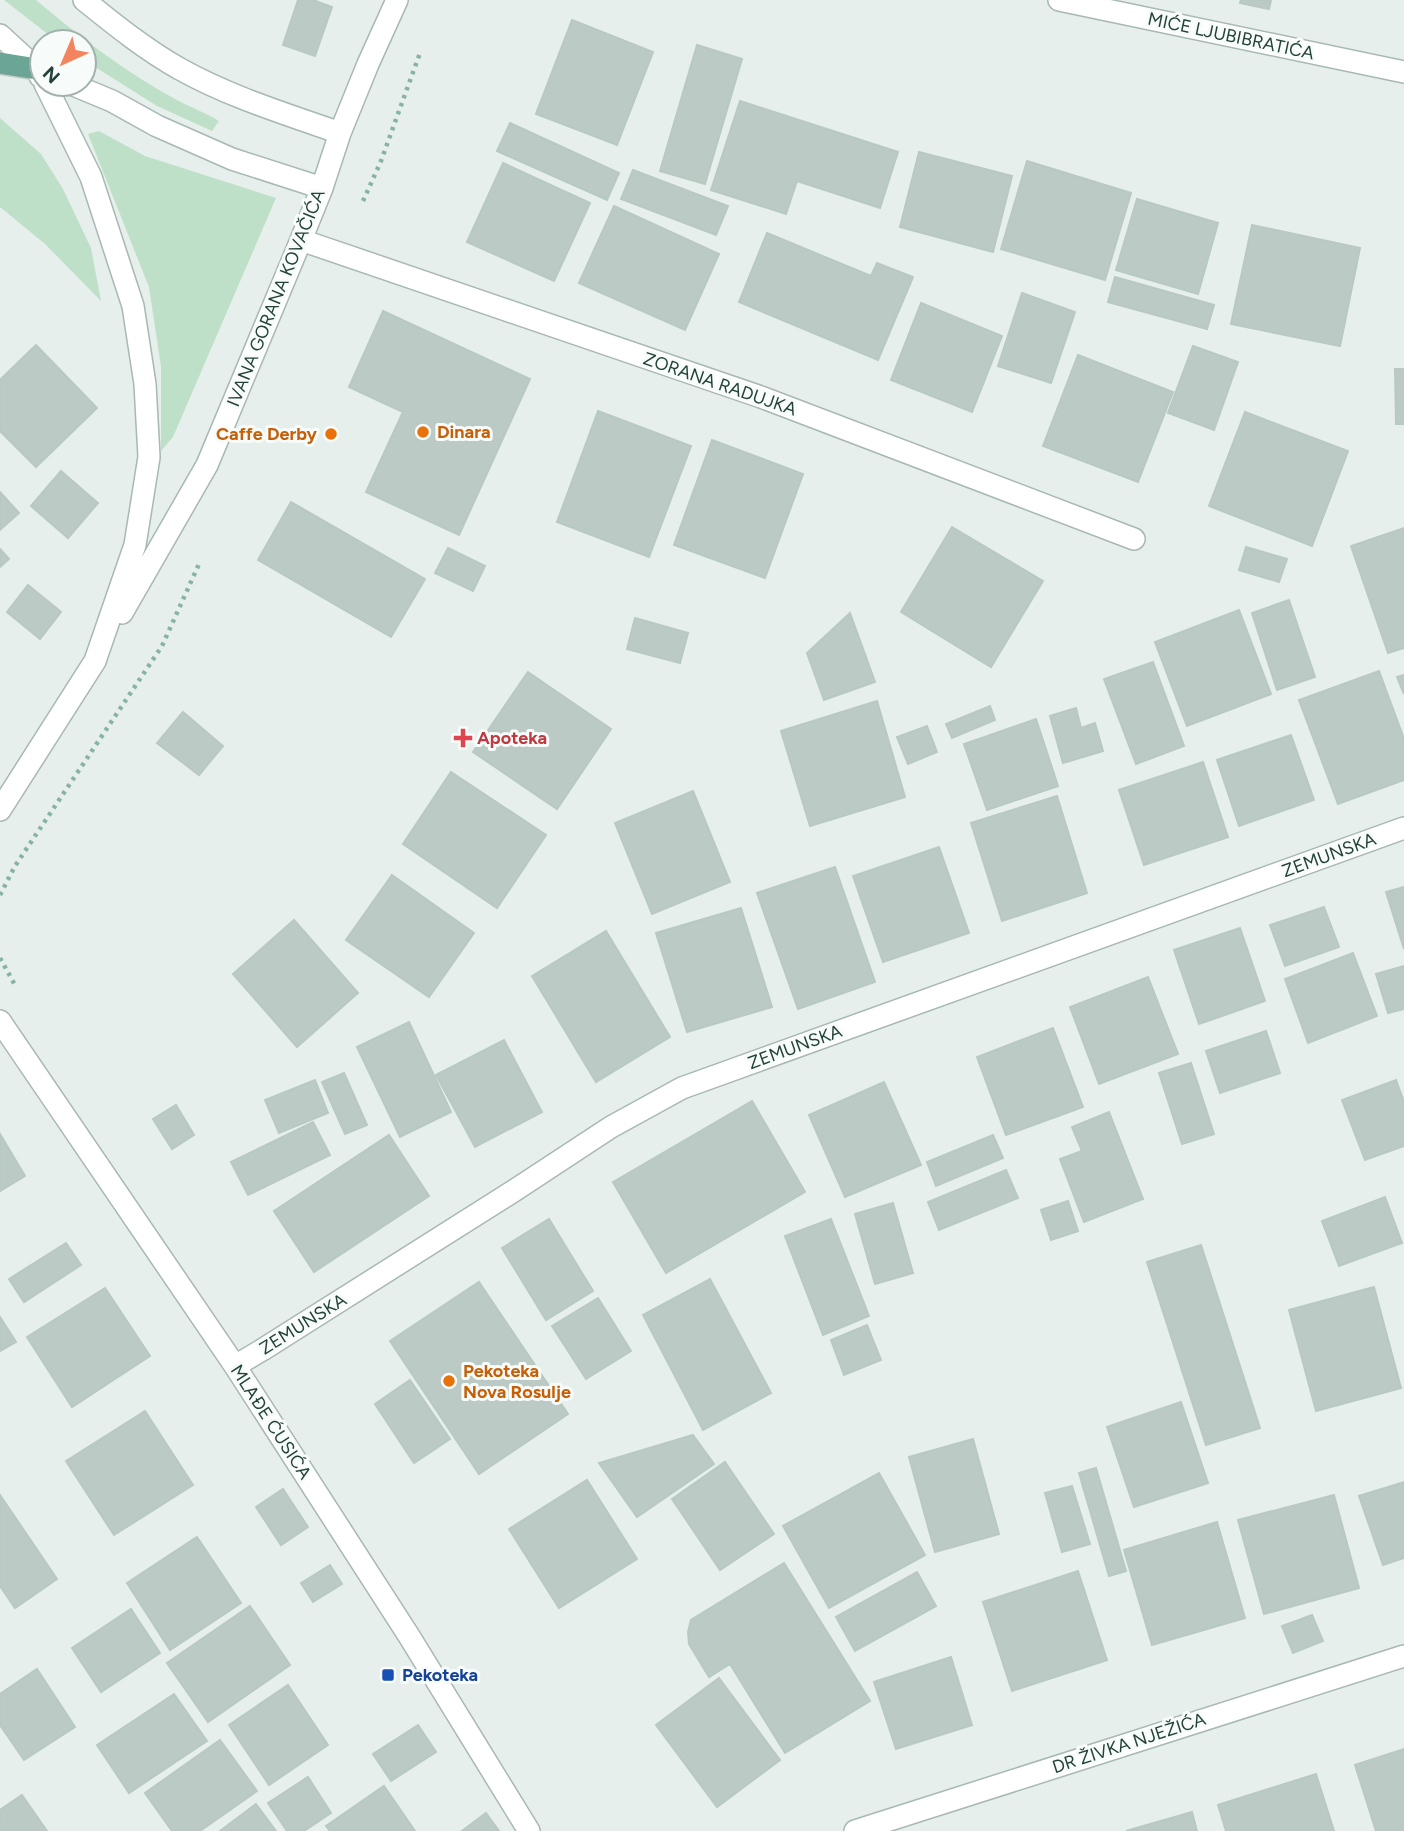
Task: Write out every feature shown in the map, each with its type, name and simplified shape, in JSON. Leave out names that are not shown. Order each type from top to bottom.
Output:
[{"type":"main road","points":[[0,63],[28,72]]},
{"type":"street","points":[[84,0],[123,31],[180,69],[246,100],[340,132]]},
{"type":"street","name":"IVANA GORANA KOVAČIĆA","points":[[95,661],[206,465],[301,240],[340,132],[397,0]]},
{"type":"street","name":"MIĆE LJUBIBRATIĆA","points":[[1059,0],[1404,72]]},
{"type":"street","points":[[0,35],[28,63]]},
{"type":"street","points":[[98,95],[157,126],[232,159],[321,188]]},
{"type":"street","points":[[0,810],[95,661],[135,545],[149,457],[145,384],[133,306],[91,177],[52,98]]},
{"type":"street","name":"ZORANA RADUJKA","points":[[301,240],[761,397],[1134,539]]},
{"type":"street","name":"ZEMUNSKA","points":[[235,1366],[611,1126],[682,1088],[1404,828]]},
{"type":"street","name":"MLAĐE ĆUSIĆA","points":[[0,1021],[235,1366],[409,1636],[528,1831]]},
{"type":"street","name":"DR ŽIVKA NJEŽIĆA","points":[[855,1831],[1404,1656]]},
{"type":"green space","points":[[4,0],[36,0],[71,28],[40,28]]},
{"type":"green space","points":[[98,49],[138,77],[219,121],[212,131],[157,106],[98,69]]},
{"type":"green space","points":[[0,118],[41,154],[63,189],[91,248],[101,301],[45,244],[0,207]]},
{"type":"green space","points":[[99,131],[145,156],[276,198],[173,437],[161,451],[161,367],[149,287],[88,134]]},
{"type":"building","points":[[298,0],[313,0],[332,7],[315,56],[283,45]]},
{"type":"building","points":[[1241,0],[1271,0],[1269,9],[1240,3]]},
{"type":"building","points":[[572,20],[653,52],[617,145],[536,114]]},
{"type":"building","points":[[697,45],[742,59],[705,184],[660,171]]},
{"type":"building","points":[[740,101],[898,152],[880,208],[797,181],[786,214],[711,190]]},
{"type":"building","points":[[510,123],[619,173],[607,200],[497,151]]},
{"type":"building","points":[[919,152],[1012,176],[993,252],[900,227]]},
{"type":"building","points":[[1027,161],[1131,193],[1105,280],[1001,249]]},
{"type":"building","points":[[503,163],[590,203],[554,281],[467,242]]},
{"type":"building","points":[[633,170],[728,206],[716,235],[621,199]]},
{"type":"building","points":[[1137,199],[1218,223],[1198,294],[1116,270]]},
{"type":"building","points":[[614,206],[719,254],[685,330],[579,283]]},
{"type":"building","points":[[1252,225],[1360,248],[1340,346],[1231,324]]},
{"type":"building","points":[[767,233],[871,276],[877,263],[913,277],[878,360],[739,302]]},
{"type":"building","points":[[1115,277],[1214,305],[1207,329],[1108,302]]},
{"type":"building","points":[[1022,293],[1075,312],[1051,383],[998,366]]},
{"type":"building","points":[[921,303],[1002,336],[972,412],[891,380]]},
{"type":"building","points":[[383,311],[530,379],[459,535],[366,492],[403,412],[349,387]]},
{"type":"building","points":[[36,345],[97,408],[36,467],[0,431],[0,380]]},
{"type":"building","points":[[1193,346],[1238,362],[1214,430],[1168,413]]},
{"type":"building","points":[[1078,355],[1173,392],[1138,482],[1043,446]]},
{"type":"building","points":[[1395,369],[1404,369],[1404,424],[1396,424]]},
{"type":"building","points":[[598,411],[691,446],[649,557],[557,522]]},
{"type":"building","points":[[1245,412],[1348,451],[1312,546],[1209,506]]},
{"type":"building","points":[[712,440],[803,474],[765,578],[674,545]]},
{"type":"building","points":[[61,471],[98,503],[68,538],[31,506]]},
{"type":"building","points":[[0,492],[19,513],[0,530]]},
{"type":"building","points":[[291,502],[425,579],[391,637],[258,560]]},
{"type":"building","points":[[952,527],[1043,581],[991,667],[901,612]]},
{"type":"building","points":[[1404,528],[1404,648],[1388,653],[1351,546]]},
{"type":"building","points":[[1246,547],[1287,559],[1279,582],[1239,570]]},
{"type":"building","points":[[448,548],[485,566],[473,591],[435,573]]},
{"type":"building","points":[[0,549],[9,559],[0,567]]},
{"type":"building","points":[[28,585],[61,612],[40,639],[7,612]]},
{"type":"building","points":[[1289,600],[1315,677],[1277,690],[1252,613]]},
{"type":"building","points":[[1239,610],[1271,694],[1187,726],[1155,642]]},
{"type":"building","points":[[850,613],[875,682],[824,700],[807,653]]},
{"type":"building","points":[[635,618],[688,633],[680,663],[627,649]]},
{"type":"building","points":[[1153,662],[1184,746],[1136,764],[1104,679]]},
{"type":"building","points":[[1379,671],[1404,739],[1404,780],[1338,804],[1299,700]]},
{"type":"building","points":[[528,672],[611,729],[557,809],[473,752]]},
{"type":"building","points":[[1404,675],[1404,694],[1397,677]]},
{"type":"building","points":[[877,701],[905,797],[810,826],[781,731]]},
{"type":"building","points":[[990,706],[995,720],[952,738],[946,724]]},
{"type":"building","points":[[1076,708],[1081,728],[1095,723],[1103,751],[1063,763],[1050,716]]},
{"type":"building","points":[[183,712],[223,746],[199,775],[157,743]]},
{"type":"building","points":[[1036,719],[1058,786],[987,810],[964,744]]},
{"type":"building","points":[[927,726],[937,752],[908,764],[897,737]]},
{"type":"building","points":[[1291,735],[1314,800],[1239,826],[1217,760]]},
{"type":"building","points":[[1203,762],[1228,837],[1144,865],[1119,790]]},
{"type":"building","points":[[451,772],[546,835],[497,908],[403,844]]},
{"type":"building","points":[[693,791],[730,882],[652,914],[615,823]]},
{"type":"building","points":[[1057,796],[1087,893],[1002,921],[971,823]]},
{"type":"building","points":[[939,847],[969,933],[883,962],[853,876]]},
{"type":"building","points":[[835,867],[875,982],[798,1009],[757,893]]},
{"type":"building","points":[[392,875],[474,933],[429,997],[346,940]]},
{"type":"building","points":[[1404,887],[1404,949],[1386,892]]},
{"type":"building","points":[[1324,907],[1339,947],[1285,966],[1270,925]]},
{"type":"building","points":[[741,908],[772,1007],[687,1032],[656,933]]},
{"type":"building","points":[[294,920],[358,993],[297,1047],[233,974]]},
{"type":"building","points":[[1240,928],[1265,1001],[1199,1024],[1174,950]]},
{"type":"building","points":[[606,931],[670,1037],[596,1082],[532,976]]},
{"type":"building","points":[[1353,953],[1377,1016],[1308,1043],[1285,979]]},
{"type":"building","points":[[1404,966],[1404,1009],[1388,1013],[1376,974]]},
{"type":"building","points":[[1148,977],[1178,1054],[1099,1084],[1070,1007]]},
{"type":"building","points":[[409,1022],[451,1112],[400,1137],[357,1047]]},
{"type":"building","points":[[1053,1028],[1083,1107],[1006,1135],[977,1057]]},
{"type":"building","points":[[1266,1031],[1280,1073],[1220,1093],[1206,1051]]},
{"type":"building","points":[[504,1040],[542,1112],[475,1147],[436,1075]]},
{"type":"building","points":[[1191,1063],[1214,1134],[1182,1144],[1159,1073]]},
{"type":"building","points":[[344,1073],[367,1125],[345,1134],[322,1082]]},
{"type":"building","points":[[315,1080],[328,1113],[279,1133],[265,1100]]},
{"type":"building","points":[[1396,1080],[1404,1102],[1404,1146],[1365,1160],[1342,1100]]},
{"type":"building","points":[[884,1082],[921,1165],[845,1197],[809,1115]]},
{"type":"building","points":[[752,1101],[805,1192],[666,1273],[613,1182]]},
{"type":"building","points":[[176,1105],[194,1135],[172,1149],[153,1119]]},
{"type":"building","points":[[1109,1112],[1143,1199],[1084,1222],[1060,1159],[1082,1151],[1072,1127]]},
{"type":"building","points":[[313,1122],[330,1155],[248,1195],[231,1162]]},
{"type":"building","points":[[0,1134],[25,1176],[0,1191]]},
{"type":"building","points":[[389,1135],[429,1196],[314,1272],[274,1211]]},
{"type":"building","points":[[993,1135],[1003,1158],[936,1186],[927,1162]]},
{"type":"building","points":[[1006,1170],[1018,1198],[939,1230],[928,1202]]},
{"type":"building","points":[[1385,1197],[1402,1243],[1339,1266],[1322,1221]]},
{"type":"building","points":[[1068,1201],[1078,1231],[1051,1240],[1041,1210]]},
{"type":"building","points":[[893,1203],[913,1273],[875,1284],[855,1214]]},
{"type":"building","points":[[549,1219],[593,1291],[546,1320],[502,1248]]},
{"type":"building","points":[[831,1219],[869,1316],[823,1335],[785,1236]]},
{"type":"building","points":[[66,1243],[81,1265],[24,1302],[9,1279]]},
{"type":"building","points":[[1201,1245],[1260,1428],[1206,1445],[1147,1262]]},
{"type":"building","points":[[710,1279],[771,1393],[703,1430],[643,1315]]},
{"type":"building","points":[[479,1282],[568,1414],[479,1474],[390,1341]]},
{"type":"building","points":[[1374,1287],[1401,1388],[1316,1411],[1289,1310]]},
{"type":"building","points":[[105,1288],[150,1356],[72,1407],[27,1337]]},
{"type":"building","points":[[598,1298],[631,1351],[586,1379],[552,1326]]},
{"type":"building","points":[[0,1317],[16,1342],[0,1351]]},
{"type":"building","points":[[867,1325],[881,1360],[844,1375],[831,1340]]},
{"type":"building","points":[[410,1380],[450,1439],[414,1463],[375,1404]]},
{"type":"building","points":[[1181,1402],[1208,1483],[1134,1507],[1107,1427]]},
{"type":"building","points":[[145,1411],[193,1485],[114,1535],[66,1461]]},
{"type":"building","points":[[693,1435],[714,1464],[637,1517],[599,1463]]},
{"type":"building","points":[[973,1439],[999,1534],[935,1552],[909,1457]]},
{"type":"building","points":[[725,1462],[774,1534],[720,1570],[672,1499]]},
{"type":"building","points":[[1096,1468],[1126,1571],[1109,1576],[1079,1473]]},
{"type":"building","points":[[879,1473],[925,1555],[829,1608],[783,1526]]},
{"type":"building","points":[[587,1480],[637,1559],[559,1608],[509,1529]]},
{"type":"building","points":[[1404,1482],[1404,1558],[1383,1565],[1359,1496]]},
{"type":"building","points":[[1072,1486],[1090,1544],[1062,1552],[1045,1493]]},
{"type":"building","points":[[283,1489],[308,1527],[281,1545],[256,1507]]},
{"type":"building","points":[[0,1495],[57,1579],[15,1608],[0,1586]]},
{"type":"building","points":[[1334,1495],[1359,1588],[1264,1614],[1238,1520]]},
{"type":"building","points":[[1217,1522],[1245,1618],[1152,1645],[1124,1550]]},
{"type":"building","points":[[197,1537],[241,1603],[170,1650],[127,1583]]},
{"type":"building","points":[[784,1563],[870,1701],[785,1753],[730,1664],[709,1677],[689,1644],[688,1632],[691,1620]]},
{"type":"building","points":[[330,1565],[342,1584],[313,1602],[301,1583]]},
{"type":"building","points":[[1078,1571],[1107,1660],[1012,1691],[983,1602]]},
{"type":"building","points":[[917,1572],[936,1606],[855,1651],[836,1617]]},
{"type":"building","points":[[250,1606],[290,1665],[208,1722],[167,1663]]},
{"type":"building","points":[[131,1609],[160,1653],[101,1692],[72,1648]]},
{"type":"building","points":[[1312,1615],[1323,1641],[1293,1653],[1282,1626]]},
{"type":"building","points":[[951,1657],[972,1725],[896,1749],[874,1682]]},
{"type":"building","points":[[37,1669],[75,1727],[24,1760],[0,1725],[0,1694]]},
{"type":"building","points":[[719,1678],[780,1760],[717,1807],[656,1725]]},
{"type":"building","points":[[288,1685],[328,1745],[269,1785],[229,1725]]},
{"type":"building","points":[[174,1694],[207,1741],[129,1793],[97,1745]]},
{"type":"building","points":[[418,1725],[436,1752],[391,1781],[373,1754]]},
{"type":"building","points":[[220,1740],[257,1791],[200,1831],[172,1831],[145,1793]]},
{"type":"building","points":[[1404,1749],[1404,1831],[1376,1831],[1355,1765]]},
{"type":"building","points":[[1316,1774],[1334,1831],[1226,1831],[1218,1805]]},
{"type":"building","points":[[308,1777],[331,1813],[304,1831],[287,1831],[268,1803]]},
{"type":"building","points":[[384,1786],[415,1831],[330,1831],[326,1826]]},
{"type":"building","points":[[22,1795],[47,1831],[0,1831],[0,1810]]},
{"type":"building","points":[[256,1804],[276,1831],[220,1831]]},
{"type":"building","points":[[1192,1812],[1197,1831],[1126,1831]]},
{"type":"building","points":[[486,1813],[499,1831],[462,1831]]},
{"type":"place","name":"Dinara","points":[[423,432]]},
{"type":"place","name":"Caffe Derby","points":[[331,434]]},
{"type":"place","name":"Apoteka","points":[[463,738]]},
{"type":"place","name":"Pekoteka Nova Rosulje","points":[[449,1381]]},
{"type":"place","name":"Pekoteka","points":[[388,1675]]}]
